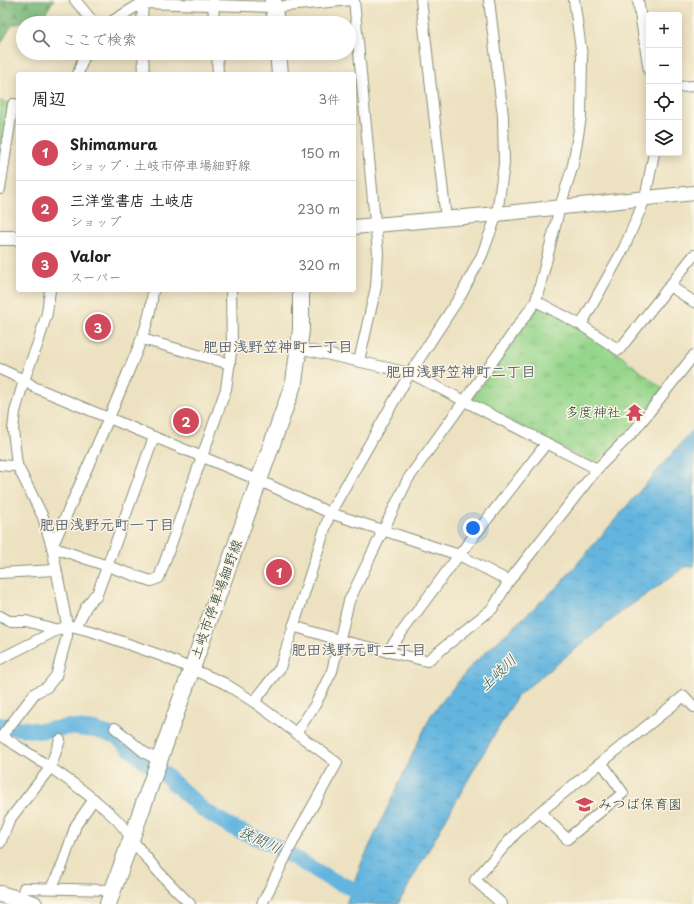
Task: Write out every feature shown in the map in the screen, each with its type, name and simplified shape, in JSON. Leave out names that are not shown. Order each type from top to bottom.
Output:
[{"type":"main road","points":[[274,4],[275,16]]},
{"type":"main road","points":[[279,60],[280,72]]},
{"type":"main road","name":"土岐市停車場細野線","points":[[110,897],[294,382],[299,348],[302,309],[301,292]]},
{"type":"main road","points":[[0,894],[28,901]]},
{"type":"street","points":[[75,0],[88,16]]},
{"type":"street","points":[[120,16],[142,2],[274,4],[353,0],[355,16]]},
{"type":"street","points":[[421,0],[446,219]]},
{"type":"street","points":[[254,702],[280,668],[330,513],[410,373],[461,295],[482,255],[497,214],[504,164],[503,116],[489,0]]},
{"type":"street","points":[[296,733],[315,705],[332,671],[349,601],[408,479],[536,301],[560,207],[573,165],[580,117],[582,56],[574,0]]},
{"type":"street","points":[[638,0],[646,52]]},
{"type":"street","points":[[142,2],[142,16]]},
{"type":"street","points":[[213,3],[214,16]]},
{"type":"street","points":[[356,29],[376,224],[377,276],[359,361]]},
{"type":"street","points":[[79,72],[83,60]]},
{"type":"street","points":[[143,60],[144,72]]},
{"type":"street","points":[[217,60],[218,72]]},
{"type":"street","points":[[682,87],[694,86]]},
{"type":"street","points":[[0,189],[13,104],[16,105]]},
{"type":"street","points":[[582,325],[624,248],[645,198],[653,156]]},
{"type":"street","points":[[356,227],[497,214],[694,193]]},
{"type":"street","points":[[0,238],[16,238]]},
{"type":"street","points":[[536,301],[582,325],[619,350],[694,255]]},
{"type":"street","points":[[670,286],[694,302]]},
{"type":"street","points":[[50,292],[47,313],[38,343],[24,380],[13,430],[17,465],[43,517],[52,548],[67,627],[67,636],[56,676],[47,687],[36,693],[5,732],[50,768],[94,799],[132,836],[136,846],[147,859],[190,904]]},
{"type":"street","points":[[52,548],[142,339],[148,321],[153,292]]},
{"type":"street","points":[[52,548],[151,581],[160,578],[226,389],[232,346],[231,292]]},
{"type":"street","points":[[142,339],[230,364]]},
{"type":"street","points":[[299,348],[410,373],[597,469]]},
{"type":"street","points":[[293,626],[339,640],[427,661],[493,608],[509,581],[597,469],[635,430],[694,355]]},
{"type":"street","points":[[0,369],[24,380],[34,387],[258,480],[330,513],[459,555],[509,581]]},
{"type":"street","points":[[0,659],[67,627],[89,601],[94,596],[96,597],[154,437]]},
{"type":"street","points":[[387,652],[459,555],[546,444]]},
{"type":"street","points":[[0,465],[17,465]]},
{"type":"street","points":[[0,573],[55,570]]},
{"type":"street","points":[[0,616],[10,621],[26,621],[67,627],[191,668],[224,683],[254,702],[337,763],[297,834],[262,904]]},
{"type":"street","points":[[502,904],[475,880],[516,833],[684,696],[694,707]]},
{"type":"street","points":[[115,728],[145,753],[158,760]]},
{"type":"street","points":[[0,843],[10,819],[50,768],[60,740]]},
{"type":"street","points":[[540,812],[567,839],[623,793],[602,763]]},
{"type":"street","points":[[51,888],[62,866],[76,825],[94,799]]},
{"type":"street","points":[[28,901],[24,888],[51,888],[110,897]]},
{"type":"green space","points":[[0,0],[54,0],[43,16],[16,16],[16,24],[12,25],[0,45]]},
{"type":"green space","points":[[0,101],[9,103],[0,164]]},
{"type":"green space","points":[[541,304],[593,334],[663,389],[632,429],[593,464],[471,400]]},
{"type":"water","name":"土岐川","points":[[694,428],[694,566],[685,567],[624,610],[518,695],[398,904],[346,904],[362,862],[431,715],[472,665],[559,585]]},
{"type":"waterway","name":"狭間川","points":[[0,725],[39,731],[69,727],[95,730],[117,737],[147,763]]},
{"type":"waterway","name":"狭間川","points":[[163,773],[202,809],[233,828],[273,845],[330,879],[365,894]]},
{"type":"place","name":"Valor","points":[[98,327]]},
{"type":"place","name":"多度神社","points":[[634,412]]},
{"type":"place","name":"三洋堂書店 土岐店","points":[[186,421]]},
{"type":"place","name":"Shimamura","points":[[279,572]]},
{"type":"place","name":"みつば保育園","points":[[585,804]]},
{"type":"district","name":"肥田浅野笠神町一丁目","points":[[278,347]]},
{"type":"district","name":"肥田浅野笠神町二丁目","points":[[461,372]]},
{"type":"district","name":"肥田浅野元町一丁目","points":[[107,525]]},
{"type":"district","name":"肥田浅野元町二丁目","points":[[359,650]]}]
